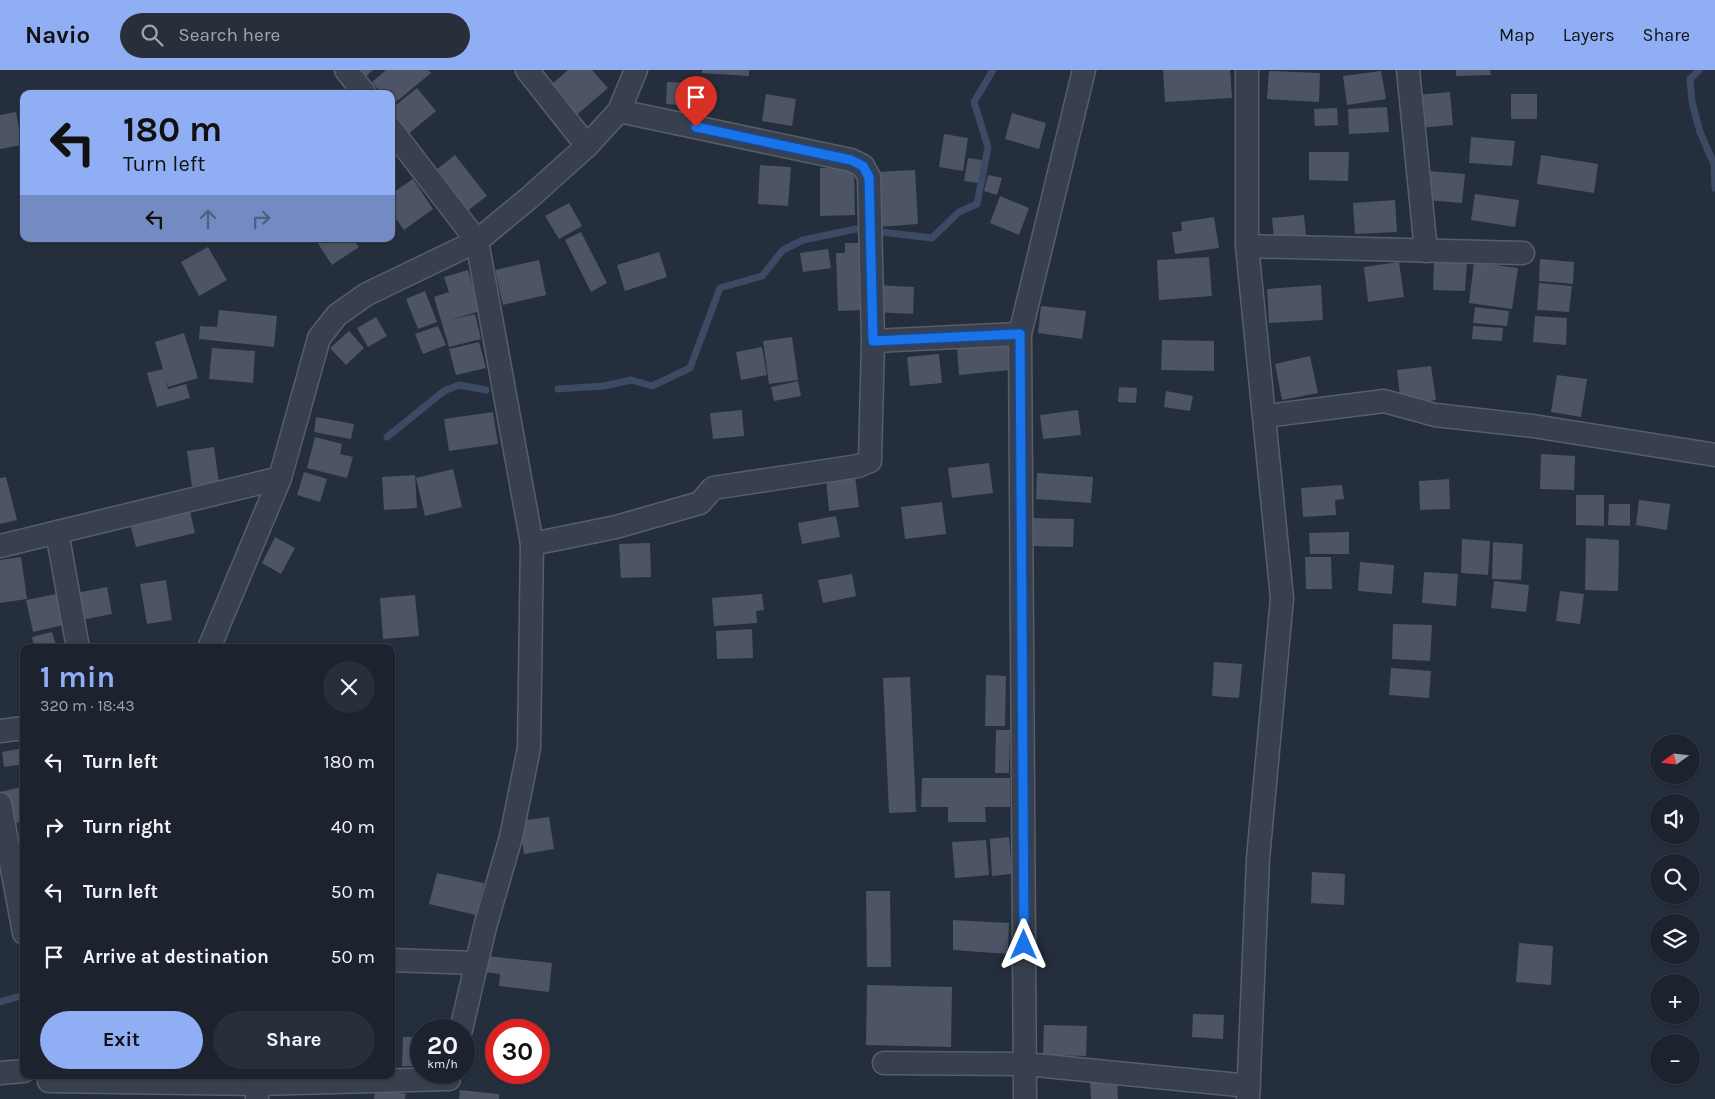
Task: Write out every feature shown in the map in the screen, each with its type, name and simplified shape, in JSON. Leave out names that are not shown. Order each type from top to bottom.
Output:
[{"type":"street","points":[[346,70],[361,90]]},
{"type":"street","points":[[527,70],[587,146]]},
{"type":"street","points":[[211,644],[280,478],[320,338],[337,315],[367,294],[477,241],[587,146],[619,111],[636,70]]},
{"type":"street","points":[[1025,1099],[1020,334],[1084,70]]},
{"type":"street","points":[[884,1063],[1025,1064],[1249,1092],[1258,859],[1282,598],[1266,416],[1247,246],[1247,70]]},
{"type":"street","points":[[1408,70],[1426,251]]},
{"type":"street","points":[[532,544],[616,527],[700,503],[713,488],[858,466],[870,460],[873,341],[872,246],[869,177],[863,166],[851,160],[619,111]]},
{"type":"street","points":[[395,134],[477,241],[532,544],[529,748],[512,837],[476,963],[463,1019]]},
{"type":"street","points":[[1247,246],[1523,253]]},
{"type":"street","points":[[873,341],[1020,334]]},
{"type":"street","points":[[1266,416],[1384,401],[1435,416],[1533,426],[1715,455]]},
{"type":"street","points":[[0,546],[280,478]]},
{"type":"street","points":[[57,532],[77,644]]},
{"type":"street","points":[[0,731],[20,728]]},
{"type":"street","points":[[0,804],[20,912]]},
{"type":"street","points":[[395,960],[476,963]]},
{"type":"street","points":[[0,1073],[20,1071]]},
{"type":"street","points":[[49,1085],[258,1086],[449,1084]]},
{"type":"building","points":[[356,70],[373,70],[363,79]]},
{"type":"building","points":[[386,70],[428,70],[431,73],[395,103],[395,90],[379,90],[372,82]]},
{"type":"building","points":[[568,70],[592,70],[608,88],[572,119],[546,89]]},
{"type":"building","points":[[702,70],[749,70],[749,76],[702,73]]},
{"type":"building","points":[[1163,70],[1230,70],[1232,98],[1165,102]]},
{"type":"building","points":[[1456,70],[1490,70],[1491,75],[1456,76]]},
{"type":"building","points":[[1269,71],[1320,73],[1319,102],[1267,99]]},
{"type":"building","points":[[1381,71],[1386,99],[1347,105],[1343,76]]},
{"type":"building","points":[[667,82],[711,84],[710,107],[666,104]]},
{"type":"building","points":[[417,88],[436,111],[407,135],[395,122],[395,106]]},
{"type":"building","points":[[1450,92],[1453,125],[1417,128],[1415,95]]},
{"type":"building","points":[[766,94],[796,99],[792,126],[762,121]]},
{"type":"building","points":[[1511,94],[1537,94],[1537,119],[1511,119]]},
{"type":"building","points":[[1387,107],[1389,132],[1349,134],[1348,109]]},
{"type":"building","points":[[1337,108],[1338,125],[1315,126],[1314,109]]},
{"type":"building","points":[[16,112],[20,145],[0,149],[0,115]]},
{"type":"building","points":[[1012,113],[1046,123],[1039,149],[1005,139]]},
{"type":"building","points":[[944,134],[968,138],[963,171],[939,167]]},
{"type":"building","points":[[1471,137],[1515,141],[1512,166],[1469,163]]},
{"type":"building","points":[[1309,152],[1349,152],[1348,181],[1309,180]]},
{"type":"building","points":[[455,155],[487,196],[463,214],[431,174]]},
{"type":"building","points":[[1541,155],[1598,164],[1594,193],[1537,184]]},
{"type":"building","points":[[968,158],[982,160],[978,183],[964,181]]},
{"type":"building","points":[[760,165],[791,167],[788,206],[758,204]]},
{"type":"building","points":[[820,168],[854,168],[855,215],[820,216]]},
{"type":"building","points":[[915,170],[918,224],[878,227],[875,172]]},
{"type":"building","points":[[1428,171],[1465,174],[1462,203],[1425,200]]},
{"type":"building","points":[[988,175],[1002,178],[997,195],[984,191]]},
{"type":"building","points":[[413,179],[433,209],[404,230],[395,218],[395,191]]},
{"type":"building","points":[[1475,194],[1519,200],[1515,227],[1471,220]]},
{"type":"building","points":[[1000,196],[1029,208],[1019,235],[990,223]]},
{"type":"building","points":[[1395,200],[1397,232],[1355,234],[1353,203]]},
{"type":"building","points":[[569,203],[582,226],[559,239],[545,216]]},
{"type":"building","points":[[1304,215],[1306,236],[1274,239],[1272,218]]},
{"type":"building","points":[[1214,217],[1219,248],[1175,254],[1172,232],[1182,231],[1181,222]]},
{"type":"building","points":[[581,232],[607,283],[591,292],[565,240]]},
{"type":"building","points":[[317,242],[355,242],[359,247],[332,265]]},
{"type":"building","points":[[845,243],[860,243],[862,310],[838,311],[836,253],[845,253]]},
{"type":"building","points":[[208,247],[227,280],[199,296],[181,262]]},
{"type":"building","points":[[828,249],[831,268],[803,272],[800,253]]},
{"type":"building","points":[[659,252],[667,277],[625,291],[617,265]]},
{"type":"building","points":[[1209,257],[1212,296],[1159,300],[1157,260]]},
{"type":"building","points":[[1434,259],[1467,261],[1465,291],[1433,290]]},
{"type":"building","points":[[1540,259],[1574,262],[1573,284],[1539,281]]},
{"type":"building","points":[[539,260],[546,295],[503,305],[495,270]]},
{"type":"building","points":[[1399,262],[1404,297],[1368,302],[1364,267]]},
{"type":"building","points":[[1474,262],[1518,268],[1512,309],[1469,303]]},
{"type":"building","points":[[468,270],[480,311],[450,320],[475,314],[481,339],[449,347],[434,297],[449,292],[444,277]]},
{"type":"building","points":[[1539,283],[1572,286],[1569,312],[1537,310]]},
{"type":"building","points":[[877,285],[914,287],[913,314],[876,312]]},
{"type":"building","points":[[1321,285],[1323,320],[1269,323],[1267,289]]},
{"type":"building","points":[[425,291],[437,322],[418,329],[406,299]]},
{"type":"building","points":[[1041,306],[1086,311],[1082,339],[1038,333]]},
{"type":"building","points":[[1475,307],[1509,311],[1507,326],[1473,323]]},
{"type":"building","points":[[219,310],[277,316],[274,347],[199,339],[200,326],[217,327]]},
{"type":"building","points":[[1535,316],[1567,318],[1566,345],[1533,342]]},
{"type":"building","points":[[376,317],[387,336],[368,347],[357,328]]},
{"type":"building","points":[[438,326],[446,345],[423,354],[415,334]]},
{"type":"building","points":[[1473,326],[1503,328],[1502,341],[1472,339]]},
{"type":"building","points":[[349,331],[364,348],[346,365],[330,348]]},
{"type":"building","points":[[184,333],[198,378],[168,387],[164,377],[168,389],[186,384],[190,398],[157,407],[147,373],[163,369],[155,342]]},
{"type":"building","points":[[792,337],[798,380],[769,384],[763,341]]},
{"type":"building","points":[[1162,340],[1214,341],[1214,371],[1161,370]]},
{"type":"building","points":[[479,342],[486,368],[456,375],[449,349]]},
{"type":"building","points":[[1007,343],[1010,370],[959,375],[957,348]]},
{"type":"building","points":[[762,347],[767,375],[741,380],[736,352]]},
{"type":"building","points":[[212,348],[255,351],[253,383],[209,379]]},
{"type":"building","points":[[939,354],[942,383],[910,386],[907,357]]},
{"type":"building","points":[[1310,356],[1318,393],[1282,400],[1275,364]]},
{"type":"building","points":[[1431,366],[1436,400],[1401,405],[1397,370]]},
{"type":"building","points":[[1557,375],[1587,379],[1581,417],[1551,412]]},
{"type":"building","points":[[798,381],[801,396],[774,401],[771,387]]},
{"type":"building","points":[[1119,387],[1137,388],[1136,403],[1118,402]]},
{"type":"building","points":[[1166,391],[1193,396],[1190,411],[1164,407]]},
{"type":"building","points":[[742,410],[744,436],[713,439],[710,413]]},
{"type":"building","points":[[1078,410],[1081,435],[1043,439],[1040,415]]},
{"type":"building","points":[[493,412],[498,444],[449,451],[444,419]]},
{"type":"building","points":[[316,417],[354,424],[351,439],[314,432]]},
{"type":"building","points":[[315,437],[342,444],[340,454],[353,457],[347,478],[307,468]]},
{"type":"building","points":[[214,447],[219,483],[192,486],[187,451]]},
{"type":"building","points":[[1541,454],[1575,456],[1574,490],[1540,489]]},
{"type":"building","points":[[989,463],[993,493],[952,498],[948,468]]},
{"type":"building","points":[[453,469],[462,507],[425,516],[416,478]]},
{"type":"building","points":[[304,472],[327,479],[320,502],[297,495]]},
{"type":"building","points":[[1037,473],[1093,477],[1091,503],[1036,499]]},
{"type":"building","points":[[415,475],[417,508],[384,510],[382,477]]},
{"type":"building","points":[[855,476],[859,507],[829,511],[826,480]]},
{"type":"building","points":[[6,477],[17,520],[0,524],[0,478]]},
{"type":"building","points":[[1449,479],[1450,509],[1420,510],[1419,481]]},
{"type":"building","points":[[1342,485],[1344,499],[1335,500],[1336,515],[1303,517],[1301,488]]},
{"type":"building","points":[[1576,495],[1604,495],[1604,526],[1576,525]]},
{"type":"building","points":[[1639,500],[1670,504],[1667,530],[1636,525]]},
{"type":"building","points":[[188,502],[195,533],[136,547],[128,516]]},
{"type":"building","points":[[942,502],[946,534],[905,539],[901,507]]},
{"type":"building","points":[[1609,504],[1630,504],[1630,526],[1608,525]]},
{"type":"building","points":[[836,516],[840,537],[802,544],[798,523]]},
{"type":"building","points":[[1033,518],[1074,519],[1073,547],[1032,546]]},
{"type":"building","points":[[1349,532],[1349,554],[1310,554],[1309,533]]},
{"type":"building","points":[[275,537],[295,548],[281,574],[262,563]]},
{"type":"building","points":[[1586,538],[1619,540],[1618,591],[1585,590]]},
{"type":"building","points":[[1462,539],[1490,541],[1488,575],[1461,573]]},
{"type":"building","points":[[1493,542],[1523,544],[1521,580],[1492,579]]},
{"type":"building","points":[[650,543],[651,577],[621,578],[619,544]]},
{"type":"building","points":[[21,557],[27,599],[0,603],[0,560]]},
{"type":"building","points":[[1305,557],[1331,557],[1332,589],[1306,589]]},
{"type":"building","points":[[1360,562],[1394,565],[1392,594],[1358,591]]},
{"type":"building","points":[[1424,572],[1458,574],[1456,606],[1422,603]]},
{"type":"building","points":[[852,574],[856,596],[823,603],[818,580]]},
{"type":"building","points":[[166,580],[172,620],[147,624],[140,584]]},
{"type":"building","points":[[1494,581],[1529,585],[1526,612],[1491,608]]},
{"type":"building","points":[[107,587],[112,614],[81,620],[76,593]]},
{"type":"building","points":[[1560,591],[1584,594],[1580,624],[1556,621]]},
{"type":"building","points":[[56,594],[63,625],[33,632],[26,600]]},
{"type":"building","points":[[762,594],[764,610],[756,611],[757,623],[714,626],[712,598]]},
{"type":"building","points":[[415,595],[419,636],[383,639],[380,598]]},
{"type":"building","points":[[1393,624],[1432,625],[1430,661],[1392,659]]},
{"type":"building","points":[[752,629],[753,658],[717,659],[716,631]]},
{"type":"building","points":[[52,632],[56,644],[33,644],[32,637]]},
{"type":"building","points":[[1214,662],[1242,664],[1239,698],[1212,696]]},
{"type":"building","points":[[1391,668],[1431,671],[1429,698],[1389,695]]},
{"type":"building","points":[[986,675],[1006,676],[1005,726],[985,726]]},
{"type":"building","points":[[910,677],[916,812],[889,813],[883,678]]},
{"type":"building","points":[[996,730],[1010,730],[1009,773],[995,773]]},
{"type":"building","points":[[20,749],[20,765],[4,767],[2,752]]},
{"type":"building","points":[[922,778],[1010,778],[1010,807],[985,807],[986,822],[948,822],[948,807],[921,807]]},
{"type":"building","points":[[20,787],[20,822],[10,825],[1,792]]},
{"type":"building","points":[[549,817],[554,849],[524,854],[519,821]]},
{"type":"building","points":[[1009,837],[1012,874],[992,876],[990,839]]},
{"type":"building","points":[[986,840],[989,875],[955,878],[952,842]]},
{"type":"building","points":[[1312,872],[1345,874],[1344,905],[1311,903]]},
{"type":"building","points":[[437,873],[484,883],[476,915],[429,904]]},
{"type":"building","points":[[866,891],[890,891],[891,967],[867,967]]},
{"type":"building","points":[[953,920],[1009,923],[1008,954],[953,950]]},
{"type":"building","points":[[1519,943],[1553,946],[1551,985],[1516,982]]},
{"type":"building","points":[[486,956],[552,963],[549,992],[499,986],[500,974],[484,972]]},
{"type":"building","points":[[867,985],[952,987],[951,1047],[866,1045]]},
{"type":"building","points":[[1193,1014],[1224,1015],[1223,1039],[1192,1037]]},
{"type":"building","points":[[1044,1025],[1087,1026],[1086,1056],[1043,1055]]},
{"type":"building","points":[[403,1037],[410,1037],[410,1066],[402,1066]]},
{"type":"building","points":[[1117,1078],[1118,1099],[1091,1099],[1090,1080]]},
{"type":"building","points":[[376,1089],[406,1094],[405,1099],[374,1099]]},
{"type":"building","points":[[460,1090],[499,1094],[499,1099],[459,1099]]},
{"type":"waterway","points":[[558,389],[604,386],[631,380],[652,386],[690,368],[720,288],[762,276],[783,250],[803,240],[856,229],[932,238],[959,212],[977,204],[988,147],[974,102],[993,70]]},
{"type":"waterway","points":[[1699,70],[1690,79],[1692,102],[1700,132],[1714,164],[1715,188]]},
{"type":"waterway","points":[[387,437],[444,391],[459,385],[486,390]]},
{"type":"waterway","points":[[0,1002],[20,996]]},
{"type":"route","points":[[696,127],[851,160],[863,166],[869,177],[873,341],[1020,334],[1024,945]]}]
